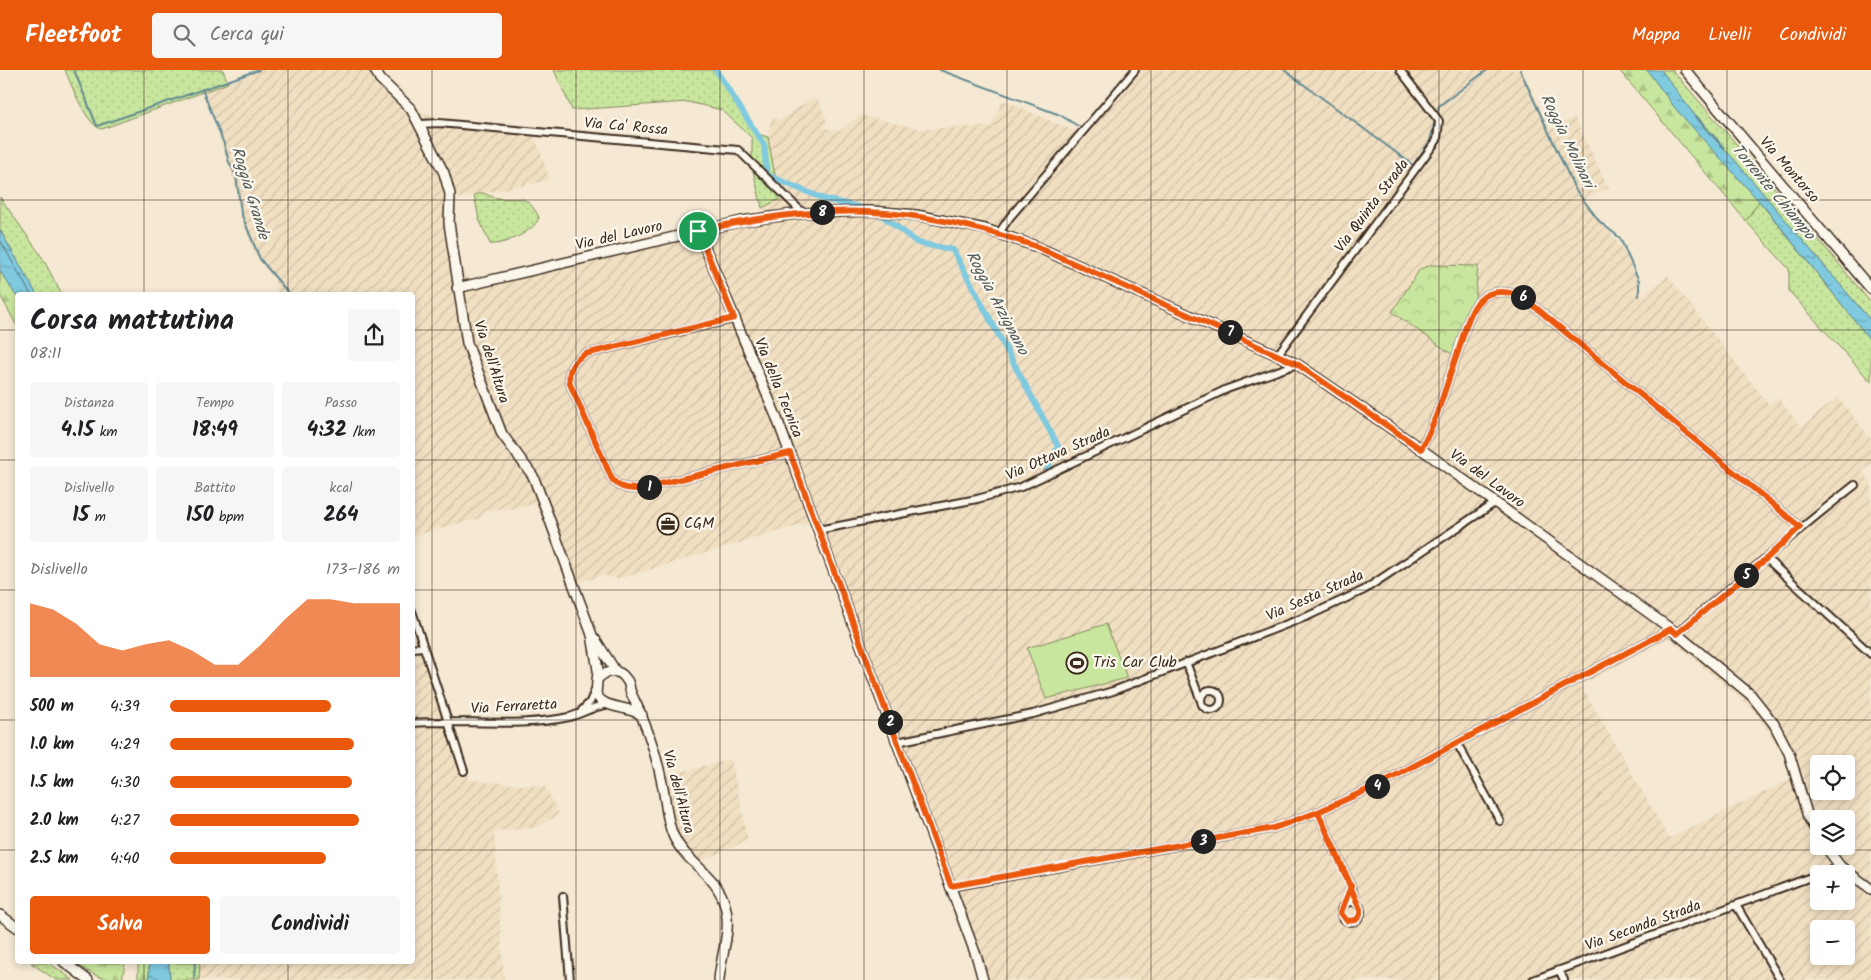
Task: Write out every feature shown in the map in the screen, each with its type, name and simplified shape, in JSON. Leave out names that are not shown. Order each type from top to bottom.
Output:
[{"type":"street","name":"Via dell'Altura","points":[[375,70],[380,80],[411,109],[444,174],[450,194],[449,223],[457,288],[467,343],[490,406],[506,441],[536,482],[592,635],[616,672],[626,678],[642,715],[660,773],[674,837],[683,852],[713,881],[725,904],[727,929],[719,980]]},
{"type":"street","points":[[999,233],[1010,217],[1135,70]]},
{"type":"street","name":"Via Quinta Strada","points":[[1278,354],[1437,140],[1439,122],[1400,70]]},
{"type":"street","name":"Via Montorso","points":[[1685,70],[1871,289]]},
{"type":"street","name":"Via Ca' Rossa","points":[[420,124],[439,123],[738,150],[803,213]]},
{"type":"street","name":"Via del Lavoro","points":[[457,288],[742,221],[803,213],[872,211],[916,215],[999,233],[1035,246],[1297,364],[1496,502],[1674,631],[1750,695],[1774,724],[1790,753],[1810,820]]},
{"type":"street","name":"Via della Tecnica","points":[[698,231],[790,453],[951,886],[983,980]]},
{"type":"street","points":[[1421,449],[1431,430],[1465,329],[1479,300],[1489,294],[1510,292],[1523,297],[1800,527]]},
{"type":"street","points":[[734,318],[585,354],[576,359],[571,367],[568,376],[570,384],[612,479],[617,486],[639,489],[790,453]]},
{"type":"street","name":"Via Ottava Strada","points":[[818,530],[977,500],[1021,488],[1228,389],[1297,364]]},
{"type":"street","points":[[951,886],[1274,828],[1318,812],[1378,785],[1674,631],[1767,558],[1800,527],[1856,485]]},
{"type":"street","name":"Via Sesta Strada","points":[[897,742],[1033,714],[1113,690],[1308,616],[1364,590],[1496,502]]},
{"type":"street","points":[[1767,558],[1871,654]]},
{"type":"street","points":[[415,621],[464,771]]},
{"type":"street","name":"Via dell'Altura","points":[[592,635],[597,680],[595,690]]},
{"type":"street","points":[[415,648],[424,647]]},
{"type":"street","points":[[1186,662],[1195,686],[1201,702],[1204,708],[1210,710],[1218,707],[1220,698],[1217,693],[1195,686]]},
{"type":"street","points":[[597,680],[606,673],[616,672]]},
{"type":"street","points":[[595,690],[597,697],[605,705],[631,708],[642,715]]},
{"type":"street","points":[[581,711],[590,702],[595,690]]},
{"type":"street","points":[[617,705],[627,698],[630,690]]},
{"type":"street","points":[[1201,702],[1204,693],[1211,691]]},
{"type":"street","name":"Via Ferraretta","points":[[415,723],[448,720],[485,723],[544,719],[571,716],[581,711],[605,705]]},
{"type":"street","points":[[1457,744],[1500,821]]},
{"type":"street","points":[[1318,812],[1351,886],[1360,909],[1360,915],[1356,920],[1350,921],[1344,919],[1341,913],[1351,886]]},
{"type":"street","name":"Via Seconda Strada","points":[[1533,980],[1810,877]]},
{"type":"street","points":[[1855,877],[1871,889]]},
{"type":"street","points":[[563,896],[570,980]]},
{"type":"street","points":[[1345,904],[1351,902],[1357,904]]},
{"type":"street","points":[[1736,905],[1780,980]]},
{"type":"street","points":[[0,916],[15,926]]},
{"type":"street","points":[[67,964],[88,980]]},
{"type":"street","points":[[1559,970],[1564,980]]},
{"type":"shaded area","points":[[262,70],[368,70],[381,89],[411,118],[442,185],[452,199],[444,166],[418,113],[534,133],[550,180],[453,199],[453,227],[459,271],[473,282],[732,222],[764,212],[762,208],[785,196],[775,175],[768,137],[771,119],[780,120],[813,98],[819,101],[827,122],[822,127],[839,131],[860,115],[920,129],[991,126],[1003,100],[1076,132],[1139,70],[1522,70],[1550,130],[1574,117],[1609,188],[1584,199],[1626,254],[1643,295],[1668,276],[1769,405],[1778,398],[1801,427],[1838,397],[1871,439],[1871,464],[1862,471],[1871,483],[1871,980],[979,980],[814,521],[618,579],[604,575],[568,586],[536,503],[518,508],[486,510],[480,518],[415,535],[415,292],[277,292],[274,279],[255,254],[240,214],[237,191],[205,92]],"holes":[[[1431,265],[1478,266],[1475,299],[1468,311],[1453,354],[1420,269]],[[1669,638],[1747,704],[1759,717],[1783,755],[1791,779],[1669,838],[1581,685]]]},
{"type":"shaded area","points":[[415,606],[435,663],[445,709],[470,780],[545,787],[559,814],[536,828],[494,831],[504,980],[199,980],[200,964],[415,964]]},
{"type":"shaded area","points":[[731,759],[748,840],[688,867],[676,853],[666,834],[656,778]]},
{"type":"green space","points":[[65,70],[223,70],[228,83],[102,129],[96,126],[85,113]]},
{"type":"green space","points":[[554,70],[718,70],[758,134],[768,137],[775,175],[786,196],[762,208],[752,166],[752,138],[722,110],[688,102],[572,110]]},
{"type":"green space","points":[[1619,70],[1647,70],[1675,108],[1759,201],[1746,221]]},
{"type":"green space","points":[[1661,70],[1672,70],[1805,223],[1871,303],[1871,321],[1732,157],[1705,129]]},
{"type":"green space","points":[[483,193],[497,198],[522,199],[526,201],[539,217],[537,222],[526,232],[511,240],[490,244],[479,219],[474,195]]},
{"type":"green space","points":[[0,197],[42,257],[60,292],[35,292],[0,230]]},
{"type":"green space","points":[[1759,201],[1871,341],[1871,382],[1789,291],[1789,269],[1746,221]]},
{"type":"green space","points":[[1431,265],[1478,266],[1475,299],[1468,311],[1453,355],[1392,312],[1420,269]]},
{"type":"green space","points":[[0,271],[15,294],[15,322],[0,295]]},
{"type":"green space","name":"Tris Car Club","points":[[1106,624],[1127,678],[1046,699],[1027,648]]},
{"type":"green space","points":[[32,964],[50,964],[73,980],[56,980]]},
{"type":"green space","points":[[77,964],[125,964],[122,980],[97,976]]},
{"type":"green space","points":[[138,964],[149,964],[149,980],[138,980]]},
{"type":"green space","points":[[169,964],[200,964],[199,980],[170,980]]},
{"type":"water","points":[[1647,70],[1661,70],[1705,129],[1732,157],[1871,321],[1871,341],[1767,210],[1675,108]]},
{"type":"water","points":[[0,230],[35,292],[15,292],[15,294],[0,271]]},
{"type":"water","points":[[149,964],[169,964],[170,980],[149,980]]},
{"type":"waterway","name":"Roggia Arzignano","points":[[74,70],[97,126],[259,70]]},
{"type":"waterway","name":"Roggia Arzignano","points":[[716,70],[764,145],[767,175],[824,199],[867,209]]},
{"type":"waterway","points":[[940,70],[1060,115],[1078,126]]},
{"type":"waterway","name":"Roggia Molinari","points":[[1284,70],[1413,165],[1430,141],[1435,120]]},
{"type":"waterway","name":"Roggia Molinari","points":[[1436,116],[1439,106],[1487,70]]},
{"type":"waterway","name":"Roggia Molinari","points":[[1520,70],[1575,189],[1600,222],[1620,238],[1639,281],[1639,296]]},
{"type":"waterway","name":"Roggia Grande","points":[[202,89],[224,144],[229,162],[236,175],[241,213],[260,259],[288,292]]},
{"type":"waterway","name":"Torrente Chiampo","points":[[1696,116],[1724,148]]},
{"type":"waterway","name":"Roggia Arzignano","points":[[879,213],[918,243],[953,250],[1058,446],[1047,470]]},
{"type":"waterway","name":"Roggia Grande","points":[[194,980],[195,964]]},
{"type":"place","name":"CGM","points":[[668,524]]},
{"type":"place","name":"Tris Car Club","points":[[1077,663]]},
{"type":"route","points":[[698,231],[734,318],[585,354],[576,359],[571,367],[568,376],[570,384],[612,479],[617,486],[639,489],[790,453],[951,886],[1274,828],[1318,812],[1351,886],[1345,904],[1342,906],[1342,916],[1347,921],[1356,920],[1361,912],[1359,906],[1357,904],[1351,886],[1334,849],[1318,812],[1378,785],[1671,629],[1677,634],[1767,558],[1800,527],[1523,297],[1510,292],[1489,294],[1479,300],[1465,329],[1431,430],[1421,449],[1326,382],[1278,354],[1035,246],[999,233],[916,215],[836,210],[742,221],[698,231]]}]
